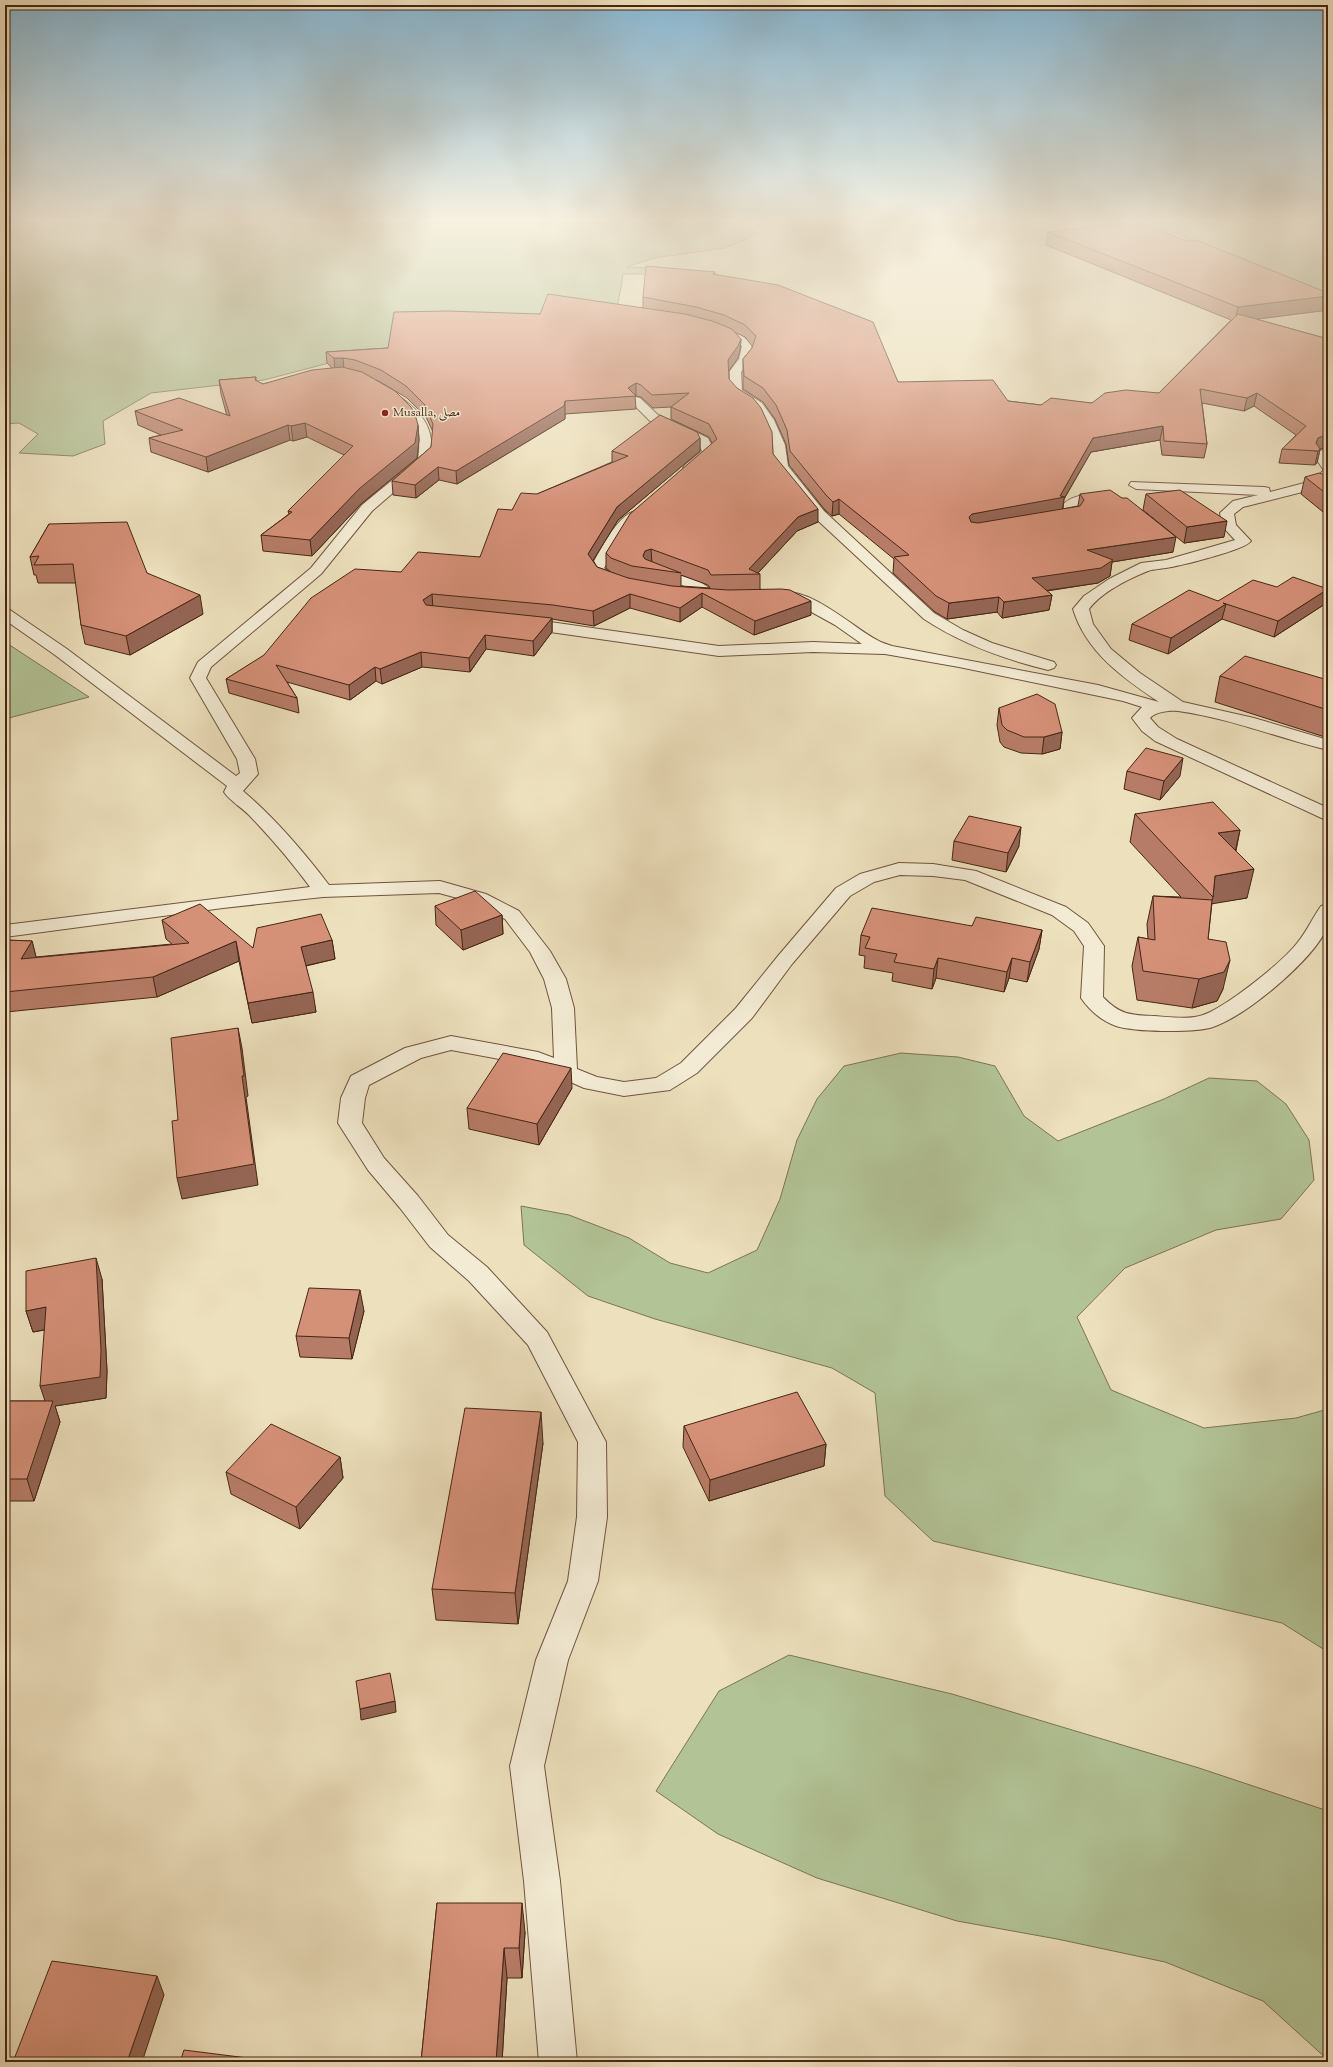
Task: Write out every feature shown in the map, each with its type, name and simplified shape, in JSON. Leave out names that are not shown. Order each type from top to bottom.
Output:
[{"type":"street","points":[[702,325],[734,335],[744,341],[748,346],[746,360],[735,372],[736,390],[741,396],[758,406],[763,412],[779,445],[781,466],[819,514],[929,616],[942,625],[958,635],[989,648],[1057,667]]},
{"type":"street","points":[[324,891],[294,852],[254,810],[233,792],[237,785],[249,774],[246,759],[198,678],[204,665],[316,571],[367,508],[424,460],[426,439],[422,422],[413,413],[381,390]]},
{"type":"street","points":[[636,401],[654,418],[702,441],[708,447],[709,452],[676,479]]},
{"type":"street","points":[[1328,452],[1320,456],[1328,466]]},
{"type":"street","points":[[1177,706],[1143,684],[1118,664],[1097,642],[1082,618],[1081,609],[1089,599],[1114,582],[1146,566],[1166,564],[1230,547],[1244,540],[1229,526],[1227,513],[1238,504],[1317,484],[1328,474]]},
{"type":"street","points":[[1136,485],[1286,491]]},
{"type":"street","points":[[1043,521],[1073,516],[1068,507],[1078,500],[1088,498],[1112,498],[1120,500]]},
{"type":"street","points":[[636,586],[604,577],[597,568],[624,524],[646,506]]},
{"type":"street","points":[[1178,547],[1190,557]]},
{"type":"street","points":[[651,569],[695,585],[721,597],[672,593]]},
{"type":"street","points":[[766,596],[781,596],[802,600],[872,644],[889,650]]},
{"type":"street","points":[[5,613],[61,652],[237,785]]},
{"type":"street","points":[[508,622],[553,626],[683,647],[719,651],[799,647],[889,650],[990,668],[1128,697],[1158,707]]},
{"type":"street","points":[[799,647],[848,628]]},
{"type":"street","points":[[1072,671],[1095,678],[1128,697]]},
{"type":"street","points":[[1328,745],[1248,722],[1177,706],[1158,707],[1144,713],[1141,718],[1145,725],[1155,734],[1176,745],[1328,814]]},
{"type":"street","points":[[558,2062],[542,1880],[526,1766],[552,1660],[583,1581],[592,1517],[592,1442],[538,1338],[478,1274],[439,1241],[409,1202],[376,1164],[350,1123],[353,1098],[359,1081],[413,1053],[451,1043],[538,1059],[566,1073],[592,1083],[624,1089],[662,1085],[689,1068],[744,1013],[789,954],[843,892],[867,878],[899,869],[933,870],[969,875],[1059,911],[1081,927],[1094,946],[1092,998],[1104,1011],[1123,1021],[1148,1024],[1206,1022],[1224,1013],[1262,987],[1306,946],[1328,910]]},
{"type":"street","points":[[5,931],[223,902],[324,891],[440,887],[479,898],[512,915],[540,951],[555,979],[563,1008],[566,1073]]},
{"type":"green space","points":[[5,319],[595,319],[329,363],[264,380],[151,393],[103,421],[105,444],[73,456],[19,453],[38,434],[19,423],[5,424]]},
{"type":"green space","points":[[5,642],[89,697],[5,719]]},
{"type":"green space","points":[[901,1053],[958,1057],[995,1066],[1024,1116],[1058,1141],[1164,1099],[1209,1078],[1257,1081],[1286,1104],[1309,1140],[1314,1180],[1281,1219],[1216,1230],[1125,1268],[1077,1317],[1111,1390],[1204,1428],[1296,1418],[1328,1409],[1328,1652],[1282,1623],[933,1541],[885,1496],[875,1393],[832,1368],[655,1319],[588,1296],[524,1245],[521,1206],[569,1215],[629,1238],[670,1263],[708,1273],[757,1250],[780,1199],[797,1140],[817,1099],[844,1066]]},
{"type":"green space","points":[[789,1655],[952,1694],[1199,1768],[1328,1811],[1328,2060],[1263,2001],[1165,1962],[1057,1939],[957,1921],[817,1878],[718,1834],[656,1791],[719,1691]]},
{"type":"building","points":[[393,319],[706,319],[712,321],[732,329],[741,339],[728,360],[729,379],[737,388],[753,398],[761,408],[772,432],[773,454],[818,509],[798,517],[749,569],[760,574],[711,575],[708,570],[651,549],[645,551],[643,556],[645,559],[681,573],[632,566],[611,558],[606,553],[630,514],[717,439],[709,424],[671,407],[689,393],[652,395],[641,385],[636,383],[628,388],[636,396],[565,401],[564,406],[456,471],[438,467],[415,485],[392,481],[431,447],[433,424],[425,405],[406,386],[381,370],[355,360],[334,358],[326,352],[388,348]]},
{"type":"building","points":[[733,319],[866,319],[873,322],[898,382],[993,380],[1008,401],[1041,405],[1051,398],[1092,403],[1105,393],[1126,390],[1159,393],[1233,319],[1258,319],[1328,339],[1328,434],[1318,438],[1316,443],[1320,449],[1318,451],[1282,449],[1306,426],[1257,393],[1247,398],[1200,389],[1207,444],[1164,441],[1163,426],[1093,438],[1060,496],[1065,497],[972,514],[969,517],[971,522],[978,523],[1080,506],[1084,500],[1080,494],[1110,490],[1122,498],[1127,498],[1176,537],[1087,550],[1113,560],[1101,568],[1032,578],[1052,595],[1004,602],[999,597],[949,603],[936,596],[894,557],[909,555],[839,499],[833,502],[790,451],[787,430],[776,405],[763,388],[744,376],[743,359],[752,348],[756,336],[745,325]]},
{"type":"building","points":[[342,367],[362,372],[395,391],[411,407],[418,425],[415,443],[359,489],[310,540],[261,535],[292,512],[288,511],[353,446],[305,423],[291,426],[288,425],[206,457],[149,438],[183,430],[135,411],[179,398],[230,416],[219,380],[256,377],[255,380],[263,384],[312,370]]},
{"type":"building","points":[[660,415],[697,432],[700,438],[617,507],[588,554],[597,567],[628,578],[672,586],[728,590],[790,590],[811,601],[755,621],[702,593],[680,608],[630,594],[593,611],[553,605],[432,594],[423,600],[426,605],[552,618],[533,641],[485,635],[469,658],[421,652],[380,669],[375,667],[349,685],[276,665],[297,698],[226,679],[264,655],[311,598],[355,569],[401,572],[418,552],[480,557],[498,509],[512,510],[521,493],[537,494],[628,456],[612,451]]},
{"type":"building","points":[[1319,473],[1328,476],[1328,495],[1305,477]]},
{"type":"building","points":[[1180,490],[1227,521],[1187,527],[1146,494]]},
{"type":"building","points":[[127,522],[147,573],[200,595],[126,636],[81,625],[73,564],[34,565],[39,556],[30,557],[49,524]]},
{"type":"building","points":[[1293,577],[1328,589],[1278,621],[1223,603],[1226,604],[1171,638],[1132,624],[1189,590],[1218,601],[1253,580],[1277,587]]},
{"type":"building","points":[[1245,656],[1328,680],[1328,710],[1220,676]]},
{"type":"building","points":[[1037,694],[1055,704],[1062,732],[1044,737],[1024,737],[1007,730],[1002,725],[999,708]]},
{"type":"building","points":[[1146,748],[1183,758],[1164,781],[1127,771]]},
{"type":"building","points":[[1213,802],[1240,830],[1218,833],[1254,869],[1215,876],[1213,897],[1135,814]]},
{"type":"building","points":[[969,816],[1021,827],[1008,853],[954,841]]},
{"type":"building","points":[[475,891],[502,915],[461,930],[435,906]]},
{"type":"building","points":[[1153,896],[1212,900],[1208,939],[1226,942],[1230,960],[1224,972],[1199,979],[1143,971],[1138,937],[1155,940]]},
{"type":"building","points":[[200,904],[253,948],[257,928],[321,914],[332,940],[301,947],[313,992],[248,1003],[236,941],[153,977],[5,992],[5,940],[32,941],[21,959],[189,943],[162,920]]},
{"type":"building","points":[[872,908],[972,926],[976,917],[1042,930],[1030,962],[1012,958],[1007,972],[938,958],[934,969],[894,962],[897,954],[865,948],[870,937],[861,935]]},
{"type":"building","points":[[238,1028],[244,1076],[242,1076],[254,1164],[177,1178],[172,1121],[178,1120],[171,1038]]},
{"type":"building","points":[[503,1053],[571,1068],[537,1124],[467,1108]]},
{"type":"building","points":[[96,1258],[101,1350],[100,1377],[40,1386],[46,1307],[26,1311],[26,1271]]},
{"type":"building","points":[[309,1288],[360,1290],[349,1338],[296,1336]]},
{"type":"building","points":[[797,1392],[826,1444],[710,1480],[684,1426]]},
{"type":"building","points":[[5,1401],[53,1401],[27,1479],[5,1479]]},
{"type":"building","points":[[465,1408],[541,1412],[515,1593],[432,1589]]},
{"type":"building","points":[[271,1424],[340,1457],[296,1507],[226,1472]]},
{"type":"building","points":[[390,1673],[395,1701],[360,1709],[356,1681]]},
{"type":"building","points":[[437,1903],[522,1903],[519,1948],[504,1948],[496,2062],[421,2062]]},
{"type":"building","points":[[52,1961],[157,1976],[127,2062],[13,2062]]},
{"type":"building","points":[[184,2050],[279,2062],[180,2062]]},
{"type":"place","name":"Musalla, مصلى","points":[[385,413]]}]
